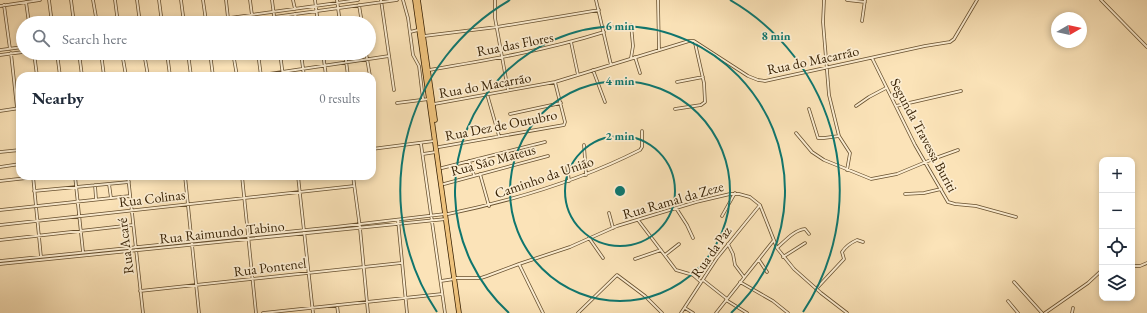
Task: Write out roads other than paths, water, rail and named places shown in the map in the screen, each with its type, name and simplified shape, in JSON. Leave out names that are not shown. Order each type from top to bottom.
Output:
[{"type":"highway","points":[[415,0],[424,36],[423,46],[429,98],[460,313]]},
{"type":"highway","points":[[418,0],[418,30],[428,70],[444,184],[446,216]]},
{"type":"street","points":[[0,6],[40,0]]},
{"type":"street","points":[[49,0],[51,16]]},
{"type":"street","points":[[71,0],[73,16]]},
{"type":"street","points":[[93,0],[96,16]]},
{"type":"street","points":[[115,0],[117,16]]},
{"type":"street","points":[[137,0],[139,16]]},
{"type":"street","points":[[159,0],[161,16]]},
{"type":"street","points":[[181,0],[183,16]]},
{"type":"street","points":[[203,0],[205,16]]},
{"type":"street","points":[[226,0],[228,16]]},
{"type":"street","points":[[250,0],[252,15]]},
{"type":"street","points":[[272,0],[275,16]]},
{"type":"street","points":[[293,0],[295,9]]},
{"type":"street","points":[[315,0],[317,16]]},
{"type":"street","points":[[244,16],[316,6],[337,1],[358,0]]},
{"type":"street","points":[[282,16],[381,1],[398,0]]},
{"type":"street","points":[[403,0],[413,55],[419,66],[423,99]]},
{"type":"street","points":[[495,0],[495,18],[508,90]]},
{"type":"street","points":[[596,0],[611,65]]},
{"type":"street","points":[[658,0],[659,50]]},
{"type":"street","points":[[824,0],[826,67],[829,94],[839,136],[848,148],[850,155],[847,170]]},
{"type":"street","points":[[847,0],[865,1],[862,22]]},
{"type":"street","name":"Rua do Macarrão","points":[[433,104],[555,82],[689,41],[694,41],[740,72],[760,81],[765,81],[952,41],[957,36],[977,0]]},
{"type":"street","points":[[1101,0],[1147,47]]},
{"type":"street","points":[[337,1],[339,16]]},
{"type":"street","points":[[381,1],[394,90]]},
{"type":"street","points":[[26,2],[28,16]]},
{"type":"street","points":[[4,5],[10,49]]},
{"type":"street","points":[[360,5],[361,16]]},
{"type":"street","points":[[424,36],[497,27],[599,10]]},
{"type":"street","points":[[631,25],[633,46],[631,58]]},
{"type":"street","points":[[410,32],[418,30]]},
{"type":"street","name":"Rua das Flores","points":[[428,70],[503,57],[571,42],[604,32]]},
{"type":"street","points":[[675,109],[704,104],[705,88],[694,41]]},
{"type":"street","points":[[571,42],[578,75]]},
{"type":"street","points":[[0,50],[16,48]]},
{"type":"street","points":[[0,55],[16,53]]},
{"type":"street","points":[[11,54],[16,88]]},
{"type":"street","points":[[376,58],[389,56]]},
{"type":"street","points":[[635,57],[640,73]]},
{"type":"street","name":"Segunda Travessa Buriti","points":[[872,58],[925,163],[949,203],[976,206],[1016,217]]},
{"type":"street","points":[[35,60],[36,72]]},
{"type":"street","points":[[58,60],[59,72]]},
{"type":"street","points":[[80,60],[81,72]]},
{"type":"street","points":[[102,60],[103,72]]},
{"type":"street","points":[[123,60],[125,72]]},
{"type":"street","points":[[145,60],[147,72]]},
{"type":"street","points":[[168,60],[169,72]]},
{"type":"street","points":[[189,60],[191,72]]},
{"type":"street","points":[[211,60],[213,72]]},
{"type":"street","points":[[234,60],[236,72]]},
{"type":"street","points":[[259,60],[260,72]]},
{"type":"street","points":[[281,60],[282,72],[360,60]]},
{"type":"street","points":[[302,60],[304,69]]},
{"type":"street","points":[[324,60],[326,72]]},
{"type":"street","points":[[367,60],[369,72]]},
{"type":"street","points":[[346,62],[347,72]]},
{"type":"street","points":[[594,70],[605,102]]},
{"type":"street","points":[[677,82],[703,77]]},
{"type":"street","points":[[510,114],[561,103],[555,82]]},
{"type":"street","points":[[856,106],[886,88]]},
{"type":"street","points":[[896,106],[961,91]]},
{"type":"street","points":[[487,94],[499,136]]},
{"type":"street","points":[[397,103],[429,98]]},
{"type":"street","name":"Rua Dez de Outubro","points":[[439,147],[561,126],[565,124],[565,121],[561,103]]},
{"type":"street","points":[[0,111],[16,108]]},
{"type":"street","points":[[809,110],[818,138],[839,136]]},
{"type":"street","name":"Caminho da União","points":[[446,216],[489,206],[586,175],[640,150],[642,147],[642,131]]},
{"type":"street","points":[[796,134],[819,157],[874,180],[897,174],[958,150]]},
{"type":"street","points":[[376,149],[435,141]]},
{"type":"street","points":[[442,168],[545,142]]},
{"type":"street","points":[[421,144],[445,313]]},
{"type":"street","points":[[584,146],[586,175]]},
{"type":"street","points":[[0,152],[16,150]]},
{"type":"street","points":[[422,154],[437,152]]},
{"type":"street","name":"Rua São Mateus","points":[[444,184],[548,156]]},
{"type":"street","points":[[469,161],[474,175]]},
{"type":"street","points":[[0,166],[16,164]]},
{"type":"street","points":[[567,165],[568,181]]},
{"type":"street","points":[[480,174],[489,206]]},
{"type":"street","points":[[0,181],[16,179]]},
{"type":"street","points":[[33,180],[41,257]]},
{"type":"street","points":[[75,180],[83,254]]},
{"type":"street","points":[[185,180],[199,313]]},
{"type":"street","points":[[242,180],[256,313]]},
{"type":"street","points":[[298,180],[313,313]]},
{"type":"street","points":[[353,180],[360,226],[368,313]]},
{"type":"street","points":[[34,191],[129,182]]},
{"type":"street","name":"Rua Acaré","points":[[129,182],[143,313]]},
{"type":"street","points":[[109,184],[110,198]]},
{"type":"street","points":[[95,185],[96,199]]},
{"type":"street","name":"Rua Colinas","points":[[0,225],[354,186]]},
{"type":"street","points":[[905,194],[924,193],[941,189]]},
{"type":"street","points":[[722,216],[735,193]]},
{"type":"street","name":"Rua Ramal da Zeze","points":[[441,281],[484,277],[559,251],[612,228],[711,198],[735,193],[750,197],[760,205]]},
{"type":"street","points":[[0,210],[130,196]]},
{"type":"street","points":[[760,205],[777,248],[783,257],[816,289],[847,313]]},
{"type":"street","name":"Rua da Paz","points":[[681,313],[728,244],[760,205]]},
{"type":"street","points":[[676,208],[693,238]]},
{"type":"street","points":[[609,213],[612,228]]},
{"type":"street","name":"Rua Raimundo Tabino","points":[[0,264],[201,240],[336,229],[398,220],[446,216]]},
{"type":"street","name":"Rua Raimundo Tabino","points":[[360,226],[398,224],[432,220],[446,216]]},
{"type":"street","points":[[398,220],[407,313]]},
{"type":"street","points":[[638,220],[676,270],[694,275],[747,313]]},
{"type":"street","points":[[0,240],[133,225]]},
{"type":"street","points":[[777,248],[790,236],[802,229],[809,234]]},
{"type":"street","name":"Rua Raimundo Tabino","points":[[0,261],[136,251],[304,232]]},
{"type":"street","points":[[590,238],[603,258]]},
{"type":"street","points":[[201,240],[202,244]]},
{"type":"street","points":[[716,313],[774,240]]},
{"type":"street","points":[[816,289],[844,259],[842,252],[850,244],[857,240],[863,242]]},
{"type":"street","points":[[783,257],[805,243]]},
{"type":"street","points":[[665,255],[679,244]]},
{"type":"street","points":[[728,244],[733,254],[735,264],[744,277]]},
{"type":"street","points":[[635,259],[661,250]]},
{"type":"street","points":[[758,259],[767,272]]},
{"type":"street","name":"Rua Pontenel","points":[[140,291],[401,263]]},
{"type":"street","points":[[1135,267],[1147,263]]},
{"type":"street","points":[[519,264],[543,313]]},
{"type":"street","points":[[1014,282],[1045,313],[1088,283],[1099,273]]},
{"type":"street","points":[[578,313],[617,275],[645,296],[662,313]]},
{"type":"street","points":[[740,282],[773,301],[788,313]]},
{"type":"street","points":[[263,313],[442,294]]},
{"type":"street","points":[[1008,301],[1018,313]]},
{"type":"street","points":[[337,305],[338,313]]},
{"type":"street","points":[[685,308],[693,313]]},
{"type":"street","points":[[1072,313],[1073,308]]}]
